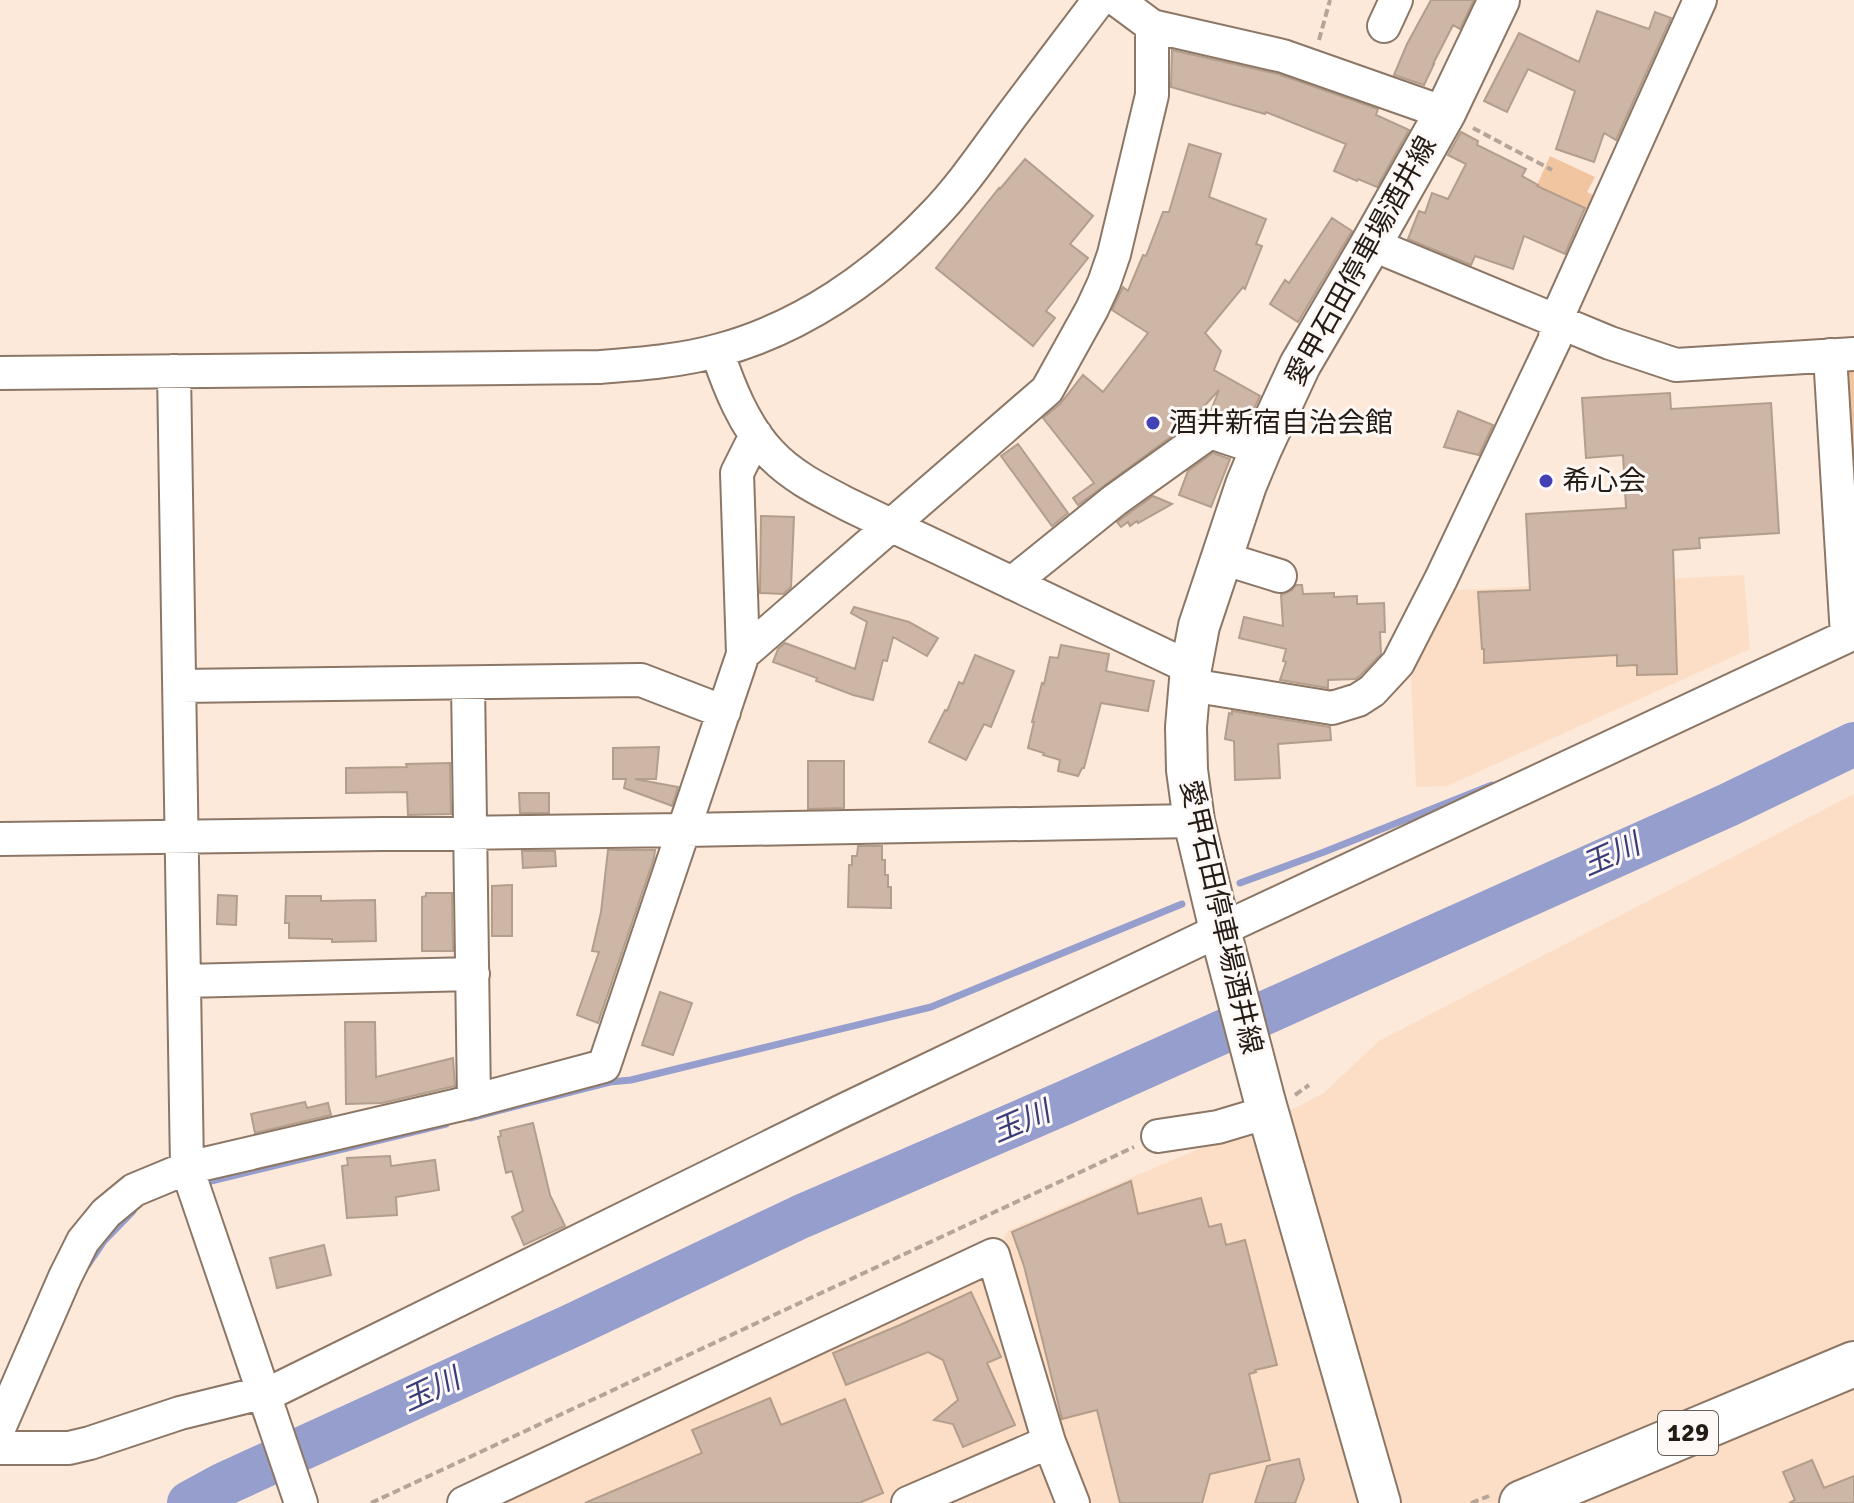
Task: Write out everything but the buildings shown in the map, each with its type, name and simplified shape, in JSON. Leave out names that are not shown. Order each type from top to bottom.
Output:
[{"type":"highway","name":"129","points":[[1522,1503],[1854,1364]]},
{"type":"highway","name":"129","points":[[1599,1503],[1854,1397]]},
{"type":"main road","name":"愛甲石田停車場酒井線","points":[[1380,1503],[1224,946],[1194,821],[1187,770],[1186,727],[1190,677],[1199,626],[1261,449],[1300,365],[1445,113],[1499,0]]},
{"type":"street","points":[[0,373],[600,367],[655,362],[717,351],[758,336],[819,307],[853,287],[893,255],[934,215],[969,173],[1099,0]]},
{"type":"street","points":[[1117,0],[1152,26],[1283,56],[1445,113]]},
{"type":"street","points":[[717,351],[726,378],[756,435],[788,470],[809,484],[1012,583],[1190,677],[1320,707],[1332,708],[1358,700],[1372,691],[1398,663],[1441,579],[1555,339],[1556,320],[1700,0]]},
{"type":"street","points":[[743,654],[1047,390],[1092,309],[1114,254],[1152,95],[1152,26]]},
{"type":"street","points":[[756,435],[737,473],[743,654],[604,1066],[474,1101],[187,1168],[134,1190],[106,1213],[83,1241],[65,1277],[4,1442],[69,1448],[180,1413],[265,1400],[278,1389],[828,1118],[1224,946],[1851,635],[1842,355],[1676,365],[1610,343],[1371,244]]},
{"type":"street","points":[[174,371],[187,1168],[301,1503]]},
{"type":"street","points":[[1012,583],[1115,500],[1210,432],[1261,449]]},
{"type":"street","points":[[1222,558],[1280,576]]},
{"type":"street","points":[[180,686],[641,680],[724,712]]},
{"type":"street","points":[[468,683],[474,1101]]},
{"type":"street","points":[[0,839],[1194,821]]},
{"type":"street","points":[[184,981],[473,974]]},
{"type":"street","points":[[1158,1136],[1218,1127],[1267,1107]]},
{"type":"street","points":[[464,1503],[993,1255],[1049,1442],[1073,1503]]},
{"type":"street","points":[[908,1503],[1049,1442]]},
{"type":"path","points":[[1312,66],[1330,0]]},
{"type":"path","points":[[1445,113],[1552,170]]},
{"type":"path","points":[[371,1503],[1158,1136]]},
{"type":"shaded area","points":[[1550,156],[1595,177],[1587,192],[1602,200],[1596,214],[1538,187]]},
{"type":"shaded area","points":[[1854,362],[1854,530],[1844,372]]},
{"type":"shaded area","points":[[1744,575],[1750,649],[1447,786],[1416,787],[1410,652],[1440,591]]},
{"type":"shaded area","points":[[1854,794],[1854,1503],[501,1503],[984,1270],[1009,1230],[1324,1093],[1379,1041]]},
{"type":"waterway","name":"玉川","points":[[189,1503],[800,1217],[1064,1103],[1728,805],[1854,744]]},
{"type":"waterway","points":[[1240,883],[1492,785]]},
{"type":"waterway","points":[[470,1118],[931,1007],[1182,904]]},
{"type":"waterway","points":[[211,1181],[446,1124]]},
{"type":"waterway","points":[[87,1266],[104,1241],[133,1211]]},
{"type":"place","name":"酒井新宿自治会館","points":[[1153,423]]},
{"type":"place","name":"希心会","points":[[1546,481]]}]
